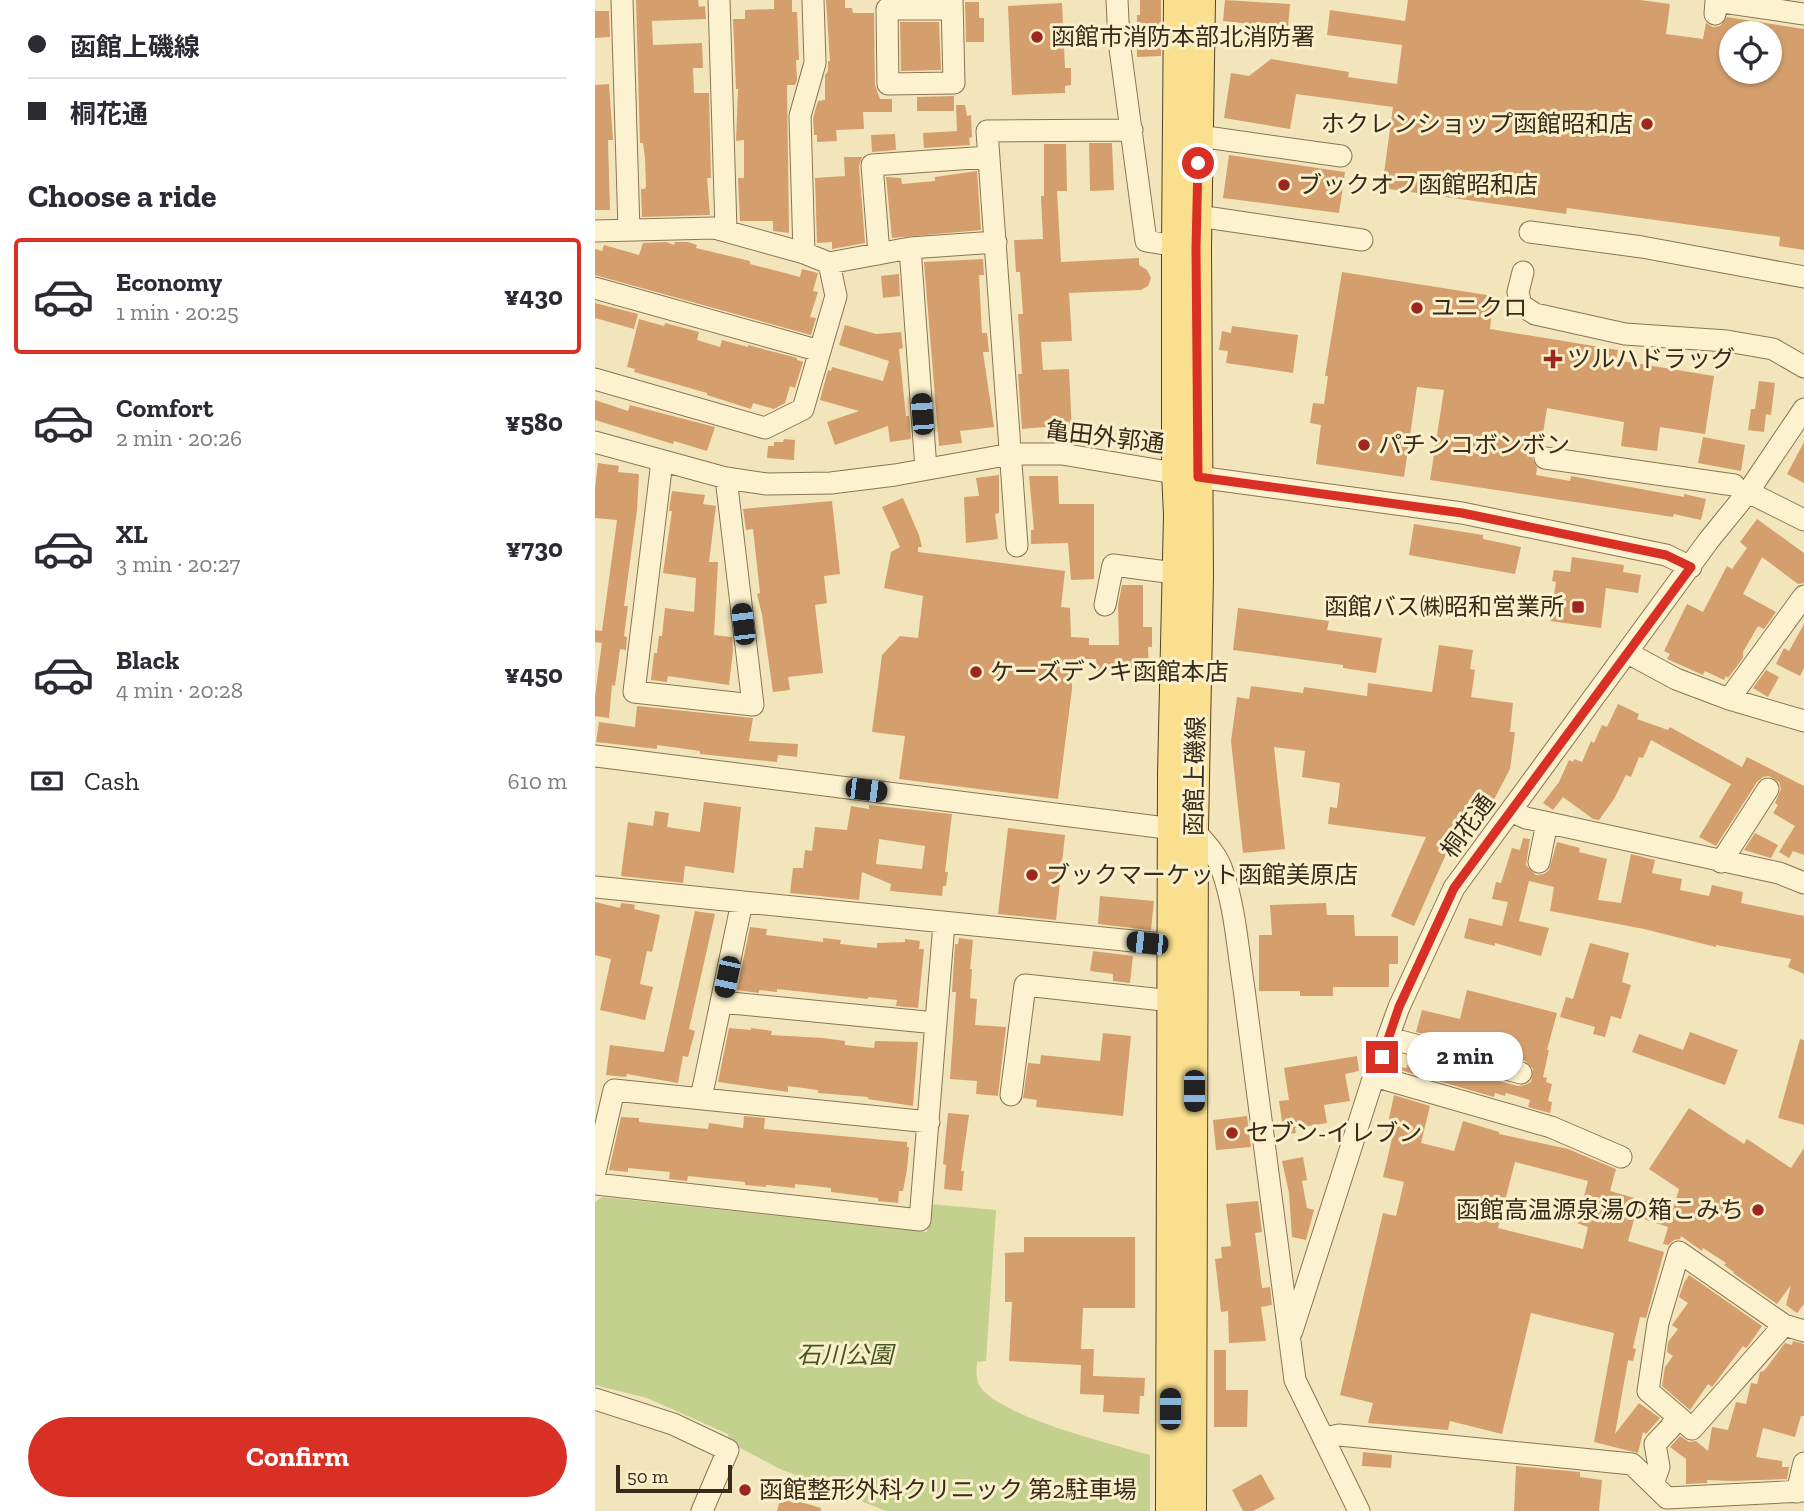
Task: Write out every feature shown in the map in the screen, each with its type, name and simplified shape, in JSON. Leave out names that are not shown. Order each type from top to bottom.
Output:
[{"type":"main road","name":"函館上磯線","points":[[1178,0],[1186,247],[1187,575],[1184,830],[1192,1510]]},
{"type":"main road","name":"函館上磯線","points":[[1186,247],[1199,136],[1201,0]]},
{"type":"main road","name":"函館上磯線","points":[[1184,830],[1173,945],[1173,1001],[1192,1510]]},
{"type":"street","points":[[622,0],[629,230]]},
{"type":"street","points":[[719,0],[726,230]]},
{"type":"street","points":[[804,253],[800,116],[815,62],[813,0]]},
{"type":"street","points":[[1117,0],[1119,41],[1146,242],[1186,247]]},
{"type":"street","points":[[1715,15],[1716,1],[1804,14]]},
{"type":"street","points":[[952,4],[954,83],[888,84],[887,9],[952,4]]},
{"type":"street","points":[[1017,546],[987,131],[1132,130]]},
{"type":"street","points":[[1199,136],[1341,156]]},
{"type":"street","points":[[879,254],[871,164],[989,157]]},
{"type":"street","points":[[1212,218],[1363,240]]},
{"type":"street","points":[[595,231],[713,228],[829,262],[910,248],[996,242]]},
{"type":"street","points":[[1530,232],[1641,247],[1804,277]]},
{"type":"street","points":[[910,248],[926,469]]},
{"type":"street","points":[[595,379],[765,428],[803,409],[837,296],[829,262]]},
{"type":"street","points":[[1523,272],[1518,292],[1521,305],[1535,314],[1625,334],[1727,341],[1773,349],[1804,367]]},
{"type":"street","points":[[595,288],[820,351]]},
{"type":"street","name":"桐花通","points":[[1290,1335],[1399,1007],[1454,888],[1691,567],[1741,489],[1804,409]]},
{"type":"street","name":"亀田外郭通","points":[[595,443],[726,478],[767,484],[831,483],[1011,454],[1062,454],[1187,475],[1462,513],[1666,555],[1691,567]]},
{"type":"street","points":[[1545,458],[1741,489],[1804,520]]},
{"type":"street","points":[[662,461],[634,692],[753,705],[726,478]]},
{"type":"street","points":[[1105,605],[1113,565],[1187,575]]},
{"type":"street","points":[[1728,699],[1801,607]]},
{"type":"street","points":[[1628,653],[1676,679],[1728,699],[1804,721]]},
{"type":"street","points":[[595,756],[1184,830],[1211,850],[1222,869],[1234,925],[1296,1380],[1359,1511]]},
{"type":"street","points":[[1721,862],[1768,789]]},
{"type":"street","points":[[1511,811],[1547,823],[1803,879]]},
{"type":"street","points":[[1539,862],[1547,823]]},
{"type":"street","points":[[595,887],[1173,945]]},
{"type":"street","points":[[701,1098],[742,902]]},
{"type":"street","points":[[595,1184],[920,1220],[944,923]]},
{"type":"street","points":[[1011,1095],[1025,985],[1173,1001]]},
{"type":"street","points":[[721,1002],[936,1023]]},
{"type":"street","points":[[1389,1038],[1521,1073]]},
{"type":"street","points":[[1374,1076],[1551,1127],[1621,1157]]},
{"type":"street","points":[[595,1172],[614,1090],[929,1122]]},
{"type":"street","points":[[1679,1252],[1794,1328],[1692,1429],[1648,1391],[1658,1323],[1679,1252]]},
{"type":"street","points":[[595,1399],[673,1424],[727,1451],[702,1511]]},
{"type":"street","points":[[1653,1484],[1659,1467],[1655,1444],[1671,1427],[1676,1415]]},
{"type":"street","points":[[1325,1438],[1339,1435],[1632,1464],[1667,1498],[1800,1492],[1804,1463]]},
{"type":"green space","name":"石川公園","points":[[602,1197],[927,1232],[929,1204],[996,1210],[986,1361],[977,1362],[979,1385],[994,1399],[1012,1410],[1060,1429],[1150,1455],[1150,1511],[886,1511],[778,1468],[729,1442],[728,1434],[647,1398],[595,1385],[595,1202]]},
{"type":"building","points":[[636,0],[698,0],[699,7],[705,6],[706,19],[652,21],[653,45],[702,43],[703,68],[693,68],[694,93],[709,93],[711,178],[707,178],[710,215],[642,217],[641,189],[646,186],[643,143],[640,143]]},
{"type":"building","points":[[774,0],[792,0],[792,12],[797,12],[797,80],[795,85],[787,85],[789,233],[773,231],[773,221],[740,221],[738,178],[744,178],[744,140],[736,141],[738,89],[733,19],[745,19],[745,10],[774,9]]},
{"type":"building","points":[[826,0],[845,0],[845,8],[852,8],[853,13],[874,13],[875,85],[880,99],[892,99],[892,112],[863,112],[864,129],[836,130],[837,141],[817,142],[813,118],[818,101],[825,100],[825,75],[830,61]]},
{"type":"building","points":[[1140,0],[1161,0],[1161,56],[1137,57],[1137,15],[1140,15]]},
{"type":"building","points":[[1225,0],[1290,4],[1288,28],[1223,21]]},
{"type":"building","points":[[1408,0],[1640,0],[1670,4],[1666,34],[1703,39],[1706,23],[1713,27],[1719,26],[1719,84],[1782,84],[1782,26],[1804,29],[1804,250],[1779,246],[1780,237],[1567,208],[1566,214],[1382,188],[1393,107],[1296,94],[1290,129],[1224,118],[1231,73],[1249,76],[1271,59],[1349,72],[1348,77],[1397,84],[1402,45],[1327,35],[1330,10],[1405,21]]},
{"type":"building","points":[[965,2],[979,2],[979,18],[984,18],[984,42],[966,42]]},
{"type":"building","name":"函館市消防本部北消防署","points":[[1062,3],[1065,68],[1071,68],[1071,85],[1065,86],[1065,93],[1012,95],[1008,6]]},
{"type":"building","points":[[595,11],[609,11],[610,37],[595,38]]},
{"type":"building","points":[[1727,17],[1753,21],[1724,21]]},
{"type":"building","points":[[900,22],[939,22],[941,70],[901,71]]},
{"type":"building","points":[[609,84],[613,140],[608,140],[610,210],[595,210],[595,85]]},
{"type":"building","points":[[954,96],[954,111],[917,111],[917,97]]},
{"type":"building","points":[[956,105],[965,105],[967,116],[971,115],[970,145],[924,148],[923,133],[957,131]]},
{"type":"building","points":[[895,134],[896,150],[872,152],[871,135]]},
{"type":"building","points":[[1089,143],[1112,143],[1114,190],[1090,191]]},
{"type":"building","points":[[1044,144],[1066,144],[1067,191],[1057,191],[1061,262],[1139,258],[1139,265],[1147,270],[1151,278],[1148,286],[1141,290],[1069,293],[1072,341],[1041,342],[1043,370],[1069,369],[1072,432],[1058,433],[1057,426],[1022,429],[1018,314],[1023,314],[1014,240],[1043,239],[1041,196],[1044,196]]},
{"type":"building","name":"ブックオフ函館昭和店","points":[[1229,155],[1345,172],[1339,213],[1223,198]]},
{"type":"building","points":[[844,157],[862,157],[859,166],[865,243],[832,249],[832,242],[817,243],[815,178],[845,176]]},
{"type":"building","points":[[977,171],[981,230],[892,238],[886,177],[901,178],[902,184],[935,181],[935,177]]},
{"type":"building","points":[[666,242],[674,245],[675,242],[688,242],[697,245],[696,248],[800,277],[802,269],[818,273],[813,291],[818,292],[810,317],[816,318],[811,335],[595,275],[595,249],[602,251],[604,245],[639,255],[643,243]]},
{"type":"building","points":[[983,259],[984,275],[979,275],[982,333],[987,333],[989,352],[983,352],[994,427],[960,431],[962,443],[939,446],[924,262]]},
{"type":"building","points":[[1342,272],[1493,296],[1490,329],[1618,350],[1616,360],[1714,376],[1705,434],[1660,427],[1657,451],[1621,446],[1624,422],[1547,408],[1541,446],[1534,450],[1532,457],[1537,468],[1536,475],[1570,481],[1571,476],[1706,499],[1701,520],[1430,480],[1444,390],[1417,387],[1404,477],[1316,464],[1321,425],[1310,423],[1313,403],[1324,404],[1328,376],[1325,376]]},
{"type":"building","points":[[899,274],[900,296],[883,298],[881,276]]},
{"type":"building","points":[[595,303],[638,314],[634,329],[595,318]]},
{"type":"building","points":[[639,319],[699,332],[697,340],[720,347],[722,340],[797,358],[803,362],[795,388],[790,386],[785,403],[774,409],[753,403],[751,409],[634,372],[635,369],[627,367]]},
{"type":"building","points":[[845,325],[876,334],[901,332],[903,348],[899,349],[911,439],[890,442],[888,426],[835,445],[827,422],[859,411],[820,400],[828,370],[831,371],[832,367],[883,381],[889,361],[839,345]]},
{"type":"building","points":[[1232,326],[1298,335],[1293,373],[1226,363],[1228,351],[1219,350],[1222,331],[1231,333]]},
{"type":"building","points":[[1759,381],[1775,383],[1771,415],[1766,414],[1764,432],[1748,430],[1751,409],[1755,409]]},
{"type":"building","points":[[595,400],[628,411],[630,405],[715,427],[707,451],[674,441],[673,444],[595,420]]},
{"type":"building","points":[[1703,437],[1745,445],[1741,471],[1698,463]]},
{"type":"building","points":[[784,439],[795,440],[794,460],[767,458],[768,446],[774,446],[774,442],[783,442]]},
{"type":"building","points":[[1804,442],[1804,483],[1787,474]]},
{"type":"building","points":[[598,463],[619,466],[618,472],[639,474],[624,606],[628,606],[624,636],[627,637],[626,650],[620,649],[615,686],[612,685],[609,718],[595,716],[602,643],[595,642],[595,630],[602,631],[617,520],[595,518]]},
{"type":"building","points":[[999,475],[999,513],[995,514],[998,539],[966,543],[964,497],[979,496],[976,478]]},
{"type":"building","points":[[1029,476],[1058,476],[1059,504],[1094,504],[1094,579],[1071,580],[1068,543],[1031,544],[1031,530],[1034,530]]},
{"type":"building","points":[[672,491],[705,495],[703,504],[716,506],[709,562],[718,562],[714,635],[732,637],[729,685],[668,676],[667,682],[651,680],[654,653],[657,653],[659,636],[662,636],[665,608],[694,612],[696,578],[663,573],[672,511],[669,511]]},
{"type":"building","name":"ケーズデンキ函館本店","points":[[903,498],[919,535],[922,547],[918,547],[918,552],[1065,571],[1061,607],[1070,608],[1071,637],[1089,638],[1089,645],[1119,645],[1118,605],[1122,585],[1143,585],[1143,627],[1152,627],[1152,647],[1148,647],[1149,671],[1097,673],[1096,659],[1071,659],[1072,689],[1058,799],[899,779],[905,736],[872,732],[882,655],[900,636],[918,638],[923,596],[884,588],[891,552],[900,547],[882,507]]},
{"type":"building","points":[[832,501],[840,574],[824,576],[827,603],[815,605],[823,673],[788,677],[790,690],[773,692],[757,594],[760,593],[753,529],[746,530],[743,509]]},
{"type":"building","points":[[1757,519],[1804,553],[1804,583],[1798,584],[1762,557],[1743,594],[1776,612],[1764,629],[1758,626],[1743,652],[1743,658],[1728,678],[1726,676],[1724,680],[1705,671],[1703,675],[1667,659],[1670,654],[1664,651],[1687,604],[1703,612],[1727,566],[1732,569],[1747,548],[1740,542]]},
{"type":"building","points":[[1414,524],[1483,535],[1483,539],[1521,547],[1515,574],[1409,555]]},
{"type":"building","points":[[1572,557],[1624,565],[1623,572],[1641,575],[1638,593],[1606,588],[1601,628],[1550,621],[1556,582],[1552,581],[1554,570],[1570,572]]},
{"type":"building","points":[[1238,608],[1329,621],[1327,630],[1382,638],[1376,673],[1343,668],[1343,665],[1233,650]]},
{"type":"building","points":[[1804,624],[1804,668],[1800,676],[1776,664],[1784,648],[1789,651]]},
{"type":"building","points":[[1439,645],[1473,650],[1470,669],[1475,670],[1471,697],[1513,703],[1510,732],[1515,732],[1510,769],[1479,828],[1459,825],[1414,926],[1391,916],[1426,837],[1328,824],[1330,807],[1337,808],[1340,783],[1302,777],[1305,751],[1274,747],[1285,849],[1243,853],[1231,741],[1237,697],[1249,699],[1251,686],[1303,693],[1304,687],[1367,696],[1368,683],[1432,692]]},
{"type":"building","points":[[1766,670],[1779,677],[1768,697],[1753,688]]},
{"type":"building","points":[[1618,704],[1639,714],[1637,719],[1668,730],[1670,727],[1742,767],[1747,757],[1804,786],[1804,855],[1793,851],[1789,858],[1779,852],[1795,826],[1773,813],[1778,805],[1775,803],[1781,789],[1779,782],[1769,776],[1757,782],[1716,846],[1699,837],[1731,784],[1651,740],[1643,758],[1639,757],[1631,777],[1626,775],[1599,820],[1593,819],[1563,797],[1553,810],[1543,803],[1559,782],[1569,760],[1582,762],[1591,741],[1594,743],[1602,725],[1607,727]]},
{"type":"building","points":[[637,706],[753,718],[749,741],[798,744],[797,757],[778,755],[777,762],[700,754],[700,751],[657,745],[657,749],[596,742],[599,722],[635,727]]},
{"type":"building","points":[[704,802],[741,807],[734,873],[685,866],[683,883],[621,876],[628,822],[653,826],[655,811],[669,813],[667,827],[700,832]]},
{"type":"building","points":[[869,805],[952,814],[945,872],[948,872],[942,896],[890,891],[891,884],[862,872],[859,900],[790,893],[793,868],[803,868],[805,850],[812,851],[815,827],[847,830],[851,806],[869,809]],"holes":[[[879,839],[925,846],[922,869],[876,864]]]},
{"type":"building","name":"ブックマーケット函館美原店","points":[[1008,828],[1065,835],[1056,920],[998,914]]},
{"type":"building","points":[[1755,833],[1778,845],[1771,858],[1744,850]]},
{"type":"building","points":[[1523,838],[1530,839],[1526,865],[1536,875],[1549,870],[1557,842],[1580,848],[1579,852],[1607,859],[1598,900],[1621,903],[1631,854],[1655,860],[1652,873],[1682,879],[1680,890],[1709,896],[1712,885],[1743,892],[1741,903],[1804,916],[1804,974],[1788,967],[1791,959],[1716,947],[1644,929],[1550,911],[1554,887],[1529,881],[1519,921],[1549,928],[1541,956],[1495,943],[1495,946],[1464,938],[1469,918],[1502,926],[1508,902],[1492,899],[1496,882],[1501,883],[1512,848],[1520,850]]},
{"type":"building","points":[[1100,896],[1154,901],[1151,930],[1098,924]]},
{"type":"building","points":[[595,902],[620,908],[621,903],[631,904],[635,905],[634,909],[660,915],[652,952],[647,951],[640,984],[653,987],[645,1020],[600,1010],[611,959],[595,955]]},
{"type":"building","points":[[1326,903],[1327,915],[1354,915],[1355,936],[1398,936],[1398,964],[1389,964],[1389,987],[1333,987],[1333,996],[1300,996],[1300,991],[1259,991],[1259,935],[1272,935],[1270,905]]},
{"type":"building","points":[[695,911],[715,914],[689,1029],[695,1031],[688,1057],[683,1056],[678,1083],[627,1074],[626,1077],[606,1075],[610,1045],[664,1052]]},
{"type":"building","points":[[750,927],[767,929],[766,935],[823,942],[823,938],[841,940],[840,944],[877,948],[877,943],[905,942],[905,939],[920,941],[919,949],[924,949],[918,1008],[896,1006],[897,1000],[868,997],[777,989],[777,992],[759,990],[759,993],[737,990]]},
{"type":"building","points":[[959,938],[973,940],[970,998],[977,999],[975,1025],[1006,1027],[998,1096],[976,1094],[977,1081],[950,1079],[956,992],[952,992],[955,944],[958,944]]},
{"type":"building","points":[[1590,943],[1629,953],[1622,982],[1631,985],[1621,1019],[1611,1016],[1605,1037],[1593,1034],[1595,1027],[1560,1017],[1566,997],[1573,999]]},
{"type":"building","points":[[1093,951],[1133,956],[1130,983],[1113,981],[1113,974],[1090,971]]},
{"type":"building","points":[[1467,990],[1557,1013],[1543,1077],[1547,1078],[1546,1082],[1552,1084],[1548,1101],[1552,1102],[1550,1113],[1528,1107],[1530,1100],[1506,1093],[1505,1096],[1495,1093],[1494,1097],[1400,1070],[1401,1067],[1411,1066],[1412,1058],[1518,1086],[1531,1082],[1533,1069],[1525,1061],[1416,1032],[1422,1010],[1460,1019]]},
{"type":"building","points":[[729,1028],[751,1028],[772,1031],[771,1035],[823,1038],[845,1041],[845,1045],[874,1048],[875,1041],[918,1042],[913,1106],[868,1097],[818,1093],[818,1090],[788,1086],[788,1092],[718,1082]]},
{"type":"building","points":[[1690,1032],[1738,1050],[1725,1085],[1632,1052],[1639,1034],[1683,1050]]},
{"type":"building","points":[[1103,1033],[1131,1036],[1123,1116],[1036,1107],[1037,1100],[1023,1098],[1028,1063],[1040,1064],[1041,1055],[1100,1061]]},
{"type":"building","points":[[1800,1039],[1804,1040],[1804,1125],[1778,1118]]},
{"type":"building","points":[[1357,1056],[1359,1071],[1345,1074],[1350,1101],[1324,1105],[1327,1123],[1295,1128],[1296,1133],[1284,1135],[1279,1101],[1289,1100],[1284,1068]]},
{"type":"building","points":[[1394,1095],[1430,1106],[1421,1143],[1454,1151],[1463,1121],[1499,1134],[1568,1149],[1616,1169],[1610,1191],[1673,1209],[1679,1189],[1649,1169],[1689,1108],[1744,1144],[1747,1139],[1791,1168],[1804,1148],[1804,1304],[1797,1313],[1786,1305],[1791,1285],[1777,1304],[1733,1273],[1724,1265],[1726,1263],[1681,1236],[1668,1245],[1663,1244],[1668,1227],[1635,1216],[1628,1241],[1664,1252],[1646,1318],[1640,1317],[1633,1361],[1628,1360],[1615,1434],[1639,1403],[1660,1418],[1646,1434],[1643,1432],[1638,1453],[1594,1442],[1614,1333],[1531,1313],[1502,1434],[1450,1421],[1448,1430],[1368,1423],[1373,1403],[1340,1395],[1383,1213],[1396,1216],[1404,1182],[1383,1177],[1393,1134],[1386,1132]],"holes":[[[1515,1162],[1588,1181],[1577,1223],[1588,1227],[1583,1249],[1498,1228]]]},
{"type":"building","points":[[948,1113],[969,1115],[961,1171],[964,1171],[962,1191],[944,1189],[946,1165],[943,1164]]},
{"type":"building","points":[[744,1116],[765,1118],[764,1129],[907,1142],[907,1169],[903,1191],[899,1191],[898,1203],[831,1192],[831,1188],[795,1184],[795,1188],[766,1187],[688,1176],[687,1181],[669,1179],[670,1172],[628,1168],[628,1172],[609,1170],[621,1117],[639,1118],[639,1122],[708,1129],[709,1123],[743,1128]]},
{"type":"building","name":"セブン-イレブン","points":[[1247,1116],[1251,1147],[1216,1150],[1213,1120]]},
{"type":"building","points":[[1303,1157],[1307,1180],[1302,1181],[1307,1208],[1314,1210],[1306,1240],[1292,1237],[1289,1193],[1282,1161]]},
{"type":"building","points":[[1258,1201],[1262,1232],[1255,1233],[1262,1288],[1270,1287],[1272,1305],[1261,1307],[1266,1341],[1229,1343],[1228,1311],[1221,1312],[1215,1259],[1222,1258],[1221,1247],[1231,1246],[1226,1204]]},
{"type":"building","points":[[1024,1237],[1135,1237],[1135,1308],[1083,1308],[1081,1349],[1094,1349],[1093,1376],[1145,1378],[1139,1414],[1103,1412],[1104,1395],[1080,1394],[1081,1365],[1009,1361],[1012,1302],[1005,1302],[1005,1253],[1024,1252]]},
{"type":"building","points":[[1689,1275],[1762,1326],[1712,1387],[1708,1384],[1690,1410],[1662,1386],[1665,1367],[1673,1356],[1667,1352],[1668,1342],[1678,1329],[1672,1325],[1688,1303],[1679,1297]]},
{"type":"building","points":[[1793,1341],[1804,1344],[1804,1416],[1801,1416],[1795,1437],[1763,1428],[1756,1457],[1782,1461],[1782,1467],[1789,1467],[1787,1479],[1707,1480],[1707,1483],[1686,1484],[1686,1459],[1670,1447],[1680,1436],[1689,1442],[1696,1441],[1708,1451],[1712,1427],[1728,1430],[1736,1402],[1746,1404],[1751,1383],[1757,1384],[1760,1372],[1764,1371],[1785,1343],[1792,1345]]},
{"type":"building","points":[[1214,1350],[1226,1350],[1226,1390],[1248,1390],[1247,1427],[1214,1427]]},
{"type":"building","points":[[1363,1452],[1392,1455],[1391,1468],[1362,1466]]},
{"type":"building","points":[[1516,1466],[1580,1472],[1580,1477],[1602,1480],[1599,1511],[1514,1511]]},
{"type":"building","points":[[1261,1474],[1275,1499],[1253,1511],[1243,1511],[1232,1490]]},
{"type":"building","points":[[781,1496],[821,1508],[821,1511],[777,1511]]},
{"type":"place","name":"函館市消防本部北消防署","points":[[1037,37]]},
{"type":"place","name":"ホクレンショップ函館昭和店","points":[[1647,124]]},
{"type":"place","name":"ブックオフ函館昭和店","points":[[1284,185]]},
{"type":"place","name":"ユニクロ","points":[[1417,308]]},
{"type":"place","name":"ツルハドラッグ","points":[[1553,359]]},
{"type":"place","name":"パチンコボンボン","points":[[1364,445]]},
{"type":"place","name":"函館バス㈱昭和営業所","points":[[1578,607]]},
{"type":"place","name":"ケーズデンキ函館本店","points":[[976,672]]},
{"type":"place","name":"ブックマーケット函館美原店","points":[[1032,875]]},
{"type":"place","name":"セブン-イレブン","points":[[1232,1133]]},
{"type":"place","name":"函館高温源泉湯の箱こみち","points":[[1758,1210]]},
{"type":"place","name":"函館整形外科クリニック 第2駐車場","points":[[745,1490]]},
{"type":"route","points":[[1198,163],[1198,477],[1462,513],[1666,555],[1691,567],[1454,888],[1399,1007],[1382,1057]]}]
